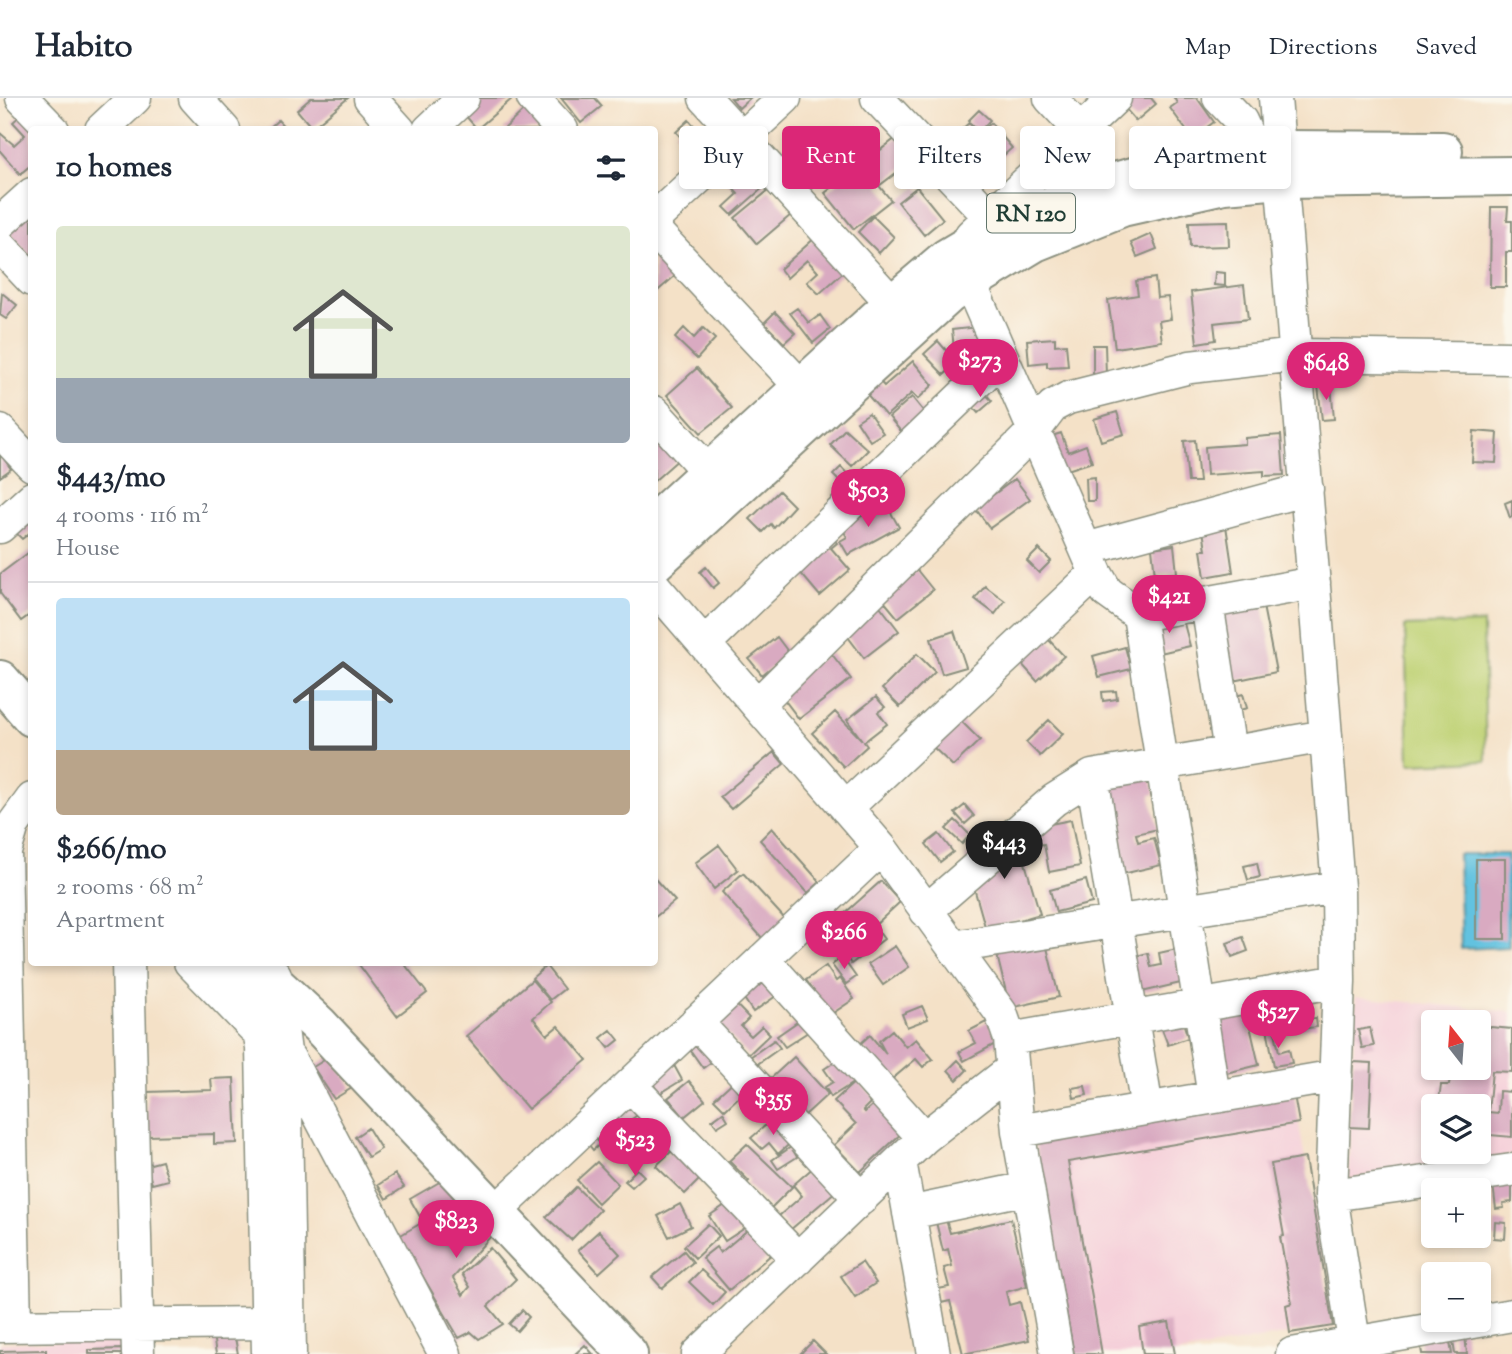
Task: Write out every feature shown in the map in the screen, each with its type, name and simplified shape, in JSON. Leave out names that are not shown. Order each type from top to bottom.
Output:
[{"type":"main road","points":[[1291,159],[1512,152]]},
{"type":"main road","name":"RN 120","points":[[1291,161],[1512,176]]},
{"type":"main road","name":"RN 120","points":[[658,559],[812,398],[949,294],[958,269],[1035,242],[1122,206],[1194,189]]},
{"type":"main road","points":[[658,519],[709,473],[812,398],[893,304],[958,269]]},
{"type":"main road","points":[[0,663],[28,689]]},
{"type":"main road","points":[[0,680],[28,712]]},
{"type":"main road","points":[[274,968],[329,1006],[657,1354]]},
{"type":"main road","points":[[274,968],[319,1025],[628,1354]]},
{"type":"street","points":[[22,98],[49,126]]},
{"type":"street","points":[[105,126],[135,98]]},
{"type":"street","points":[[195,98],[220,126]]},
{"type":"street","points":[[370,98],[395,126]]},
{"type":"street","points":[[433,126],[463,98]]},
{"type":"street","points":[[533,98],[558,126]]},
{"type":"street","points":[[705,98],[732,126]]},
{"type":"street","points":[[754,126],[785,98]]},
{"type":"street","points":[[877,98],[990,217]]},
{"type":"street","points":[[1050,98],[1076,126]]},
{"type":"street","points":[[1086,126],[1115,98]]},
{"type":"street","points":[[1219,98],[1245,126]]},
{"type":"street","points":[[1274,126],[1275,98]]},
{"type":"street","points":[[768,166],[893,304]]},
{"type":"street","points":[[658,215],[686,189]]},
{"type":"street","points":[[1020,189],[990,217],[958,269],[1002,358],[1107,592],[1139,615],[1214,1097]]},
{"type":"street","points":[[1276,189],[1296,355],[1338,887],[1339,981],[1331,1195],[1355,1348]]},
{"type":"street","points":[[0,223],[28,198]]},
{"type":"street","points":[[658,234],[812,398]]},
{"type":"street","points":[[0,246],[28,276]]},
{"type":"street","points":[[757,705],[1034,431],[1053,406],[1068,398],[1190,367],[1296,355],[1512,358]]},
{"type":"street","points":[[704,644],[1002,358]]},
{"type":"street","points":[[658,416],[709,473]]},
{"type":"street","points":[[0,431],[28,461]]},
{"type":"street","points":[[846,808],[1091,561],[1307,489]]},
{"type":"street","points":[[0,527],[28,502]]},
{"type":"street","points":[[1139,615],[1314,583]]},
{"type":"street","points":[[658,591],[881,848],[1001,1013],[1011,1054],[1018,1130],[1057,1354]]},
{"type":"street","points":[[1207,603],[1230,752]]},
{"type":"street","points":[[926,911],[1054,800],[1092,776],[1326,736]]},
{"type":"street","points":[[1092,776],[1114,923],[1147,1109]]},
{"type":"street","points":[[28,804],[13,825],[5,852],[19,900],[5,1012],[8,1326],[137,1339],[267,1323]]},
{"type":"street","points":[[510,1198],[881,848]]},
{"type":"street","points":[[953,947],[1338,887]]},
{"type":"street","points":[[763,959],[924,1138]]},
{"type":"street","points":[[128,966],[137,1339]]},
{"type":"street","points":[[194,966],[259,1033]]},
{"type":"street","points":[[234,966],[259,1033],[268,1354]]},
{"type":"street","points":[[274,968],[285,1052],[290,1354]]},
{"type":"street","points":[[698,1354],[1011,1054],[1130,1017],[1339,981]]},
{"type":"street","points":[[696,1022],[861,1199]]},
{"type":"street","points":[[285,1052],[445,1354]]},
{"type":"street","points":[[1018,1130],[1336,1076]]},
{"type":"street","points":[[630,1085],[798,1259]]},
{"type":"street","points":[[901,1161],[934,1354]]},
{"type":"street","points":[[1331,1195],[1512,1170]]},
{"type":"street","points":[[909,1213],[1028,1188]]},
{"type":"street","points":[[1292,1354],[1355,1348],[1512,1315]]},
{"type":"shaded area","points":[[1356,997],[1512,1012],[1512,1155],[1491,1158],[1491,1094],[1421,1094],[1421,1164],[1450,1164],[1348,1179]]},
{"type":"shaded area","points":[[1294,1095],[1333,1326],[1175,1354],[1074,1354],[1035,1140]]},
{"type":"shaded area","points":[[123,1340],[123,1354],[0,1354],[0,1343]]},
{"type":"green space","points":[[1483,623],[1486,761],[1409,764],[1405,626]]},
{"type":"water","points":[[1458,854],[1508,854],[1509,947],[1461,949]]},
{"type":"building","points":[[311,98],[348,98],[314,126],[310,126],[297,110]]},
{"type":"building","points":[[470,98],[513,98],[480,126],[474,126],[459,108]]},
{"type":"building","points":[[561,98],[595,98],[602,106],[581,123]]},
{"type":"building","points":[[731,98],[750,98],[739,108]]},
{"type":"building","points":[[1151,98],[1156,104],[1136,121],[1118,100]]},
{"type":"building","points":[[1174,98],[1197,98],[1214,122],[1208,126],[1183,126],[1170,108],[1177,103]]},
{"type":"building","points":[[525,109],[540,126],[507,126]]},
{"type":"building","points":[[979,110],[990,120],[984,126],[973,126],[968,121]]},
{"type":"building","points":[[23,113],[30,126],[28,167],[20,174],[0,151],[0,133],[14,145],[25,135],[13,122]]},
{"type":"building","points":[[278,120],[283,126],[271,126]]},
{"type":"building","points":[[689,120],[694,126],[682,126]]},
{"type":"building","points":[[894,140],[894,175],[880,185],[880,150]]},
{"type":"building","points":[[1006,141],[1012,148],[1006,153]]},
{"type":"building","points":[[880,187],[891,200],[854,229],[825,193],[830,189]]},
{"type":"building","points":[[733,189],[762,189],[732,215],[724,207],[738,194]]},
{"type":"building","points":[[914,189],[919,189],[943,219],[924,235],[898,202]]},
{"type":"building","points":[[769,190],[791,215],[757,244],[735,218]]},
{"type":"building","points":[[28,202],[28,253],[6,228]]},
{"type":"building","points":[[1491,207],[1508,207],[1507,221],[1512,221],[1512,252],[1506,252],[1506,287],[1490,287]]},
{"type":"building","points":[[873,216],[894,237],[879,253],[858,232]]},
{"type":"building","points":[[1228,221],[1229,246],[1190,247],[1189,222]]},
{"type":"building","points":[[1151,234],[1157,249],[1137,257],[1131,243]]},
{"type":"building","points":[[816,237],[846,270],[819,294],[807,282],[818,272],[807,260],[787,278],[780,269]]},
{"type":"building","points":[[658,257],[675,276],[658,291]]},
{"type":"building","points":[[1215,272],[1225,273],[1225,286],[1214,285]]},
{"type":"building","points":[[1155,278],[1157,298],[1168,297],[1171,319],[1159,321],[1162,341],[1115,348],[1108,300],[1138,295],[1136,281]]},
{"type":"building","points":[[1244,285],[1248,319],[1214,323],[1216,340],[1197,343],[1191,292]]},
{"type":"building","points":[[2,293],[17,305],[6,319],[0,315]]},
{"type":"building","points":[[797,308],[809,323],[820,315],[830,329],[813,343],[790,313]]},
{"type":"building","points":[[775,312],[795,333],[784,343],[764,323]]},
{"type":"building","points":[[978,327],[980,355],[955,358],[952,330]]},
{"type":"building","points":[[684,328],[694,338],[703,328],[715,339],[697,359],[675,338]]},
{"type":"building","points":[[1055,338],[1055,345],[1066,344],[1068,366],[1047,367],[1047,362],[1029,364],[1027,340]]},
{"type":"building","points":[[938,341],[957,363],[944,375],[924,354]]},
{"type":"building","points":[[1093,345],[1105,345],[1106,375],[1093,375]]},
{"type":"building","points":[[913,361],[933,385],[918,399],[912,393],[886,416],[858,384],[871,372],[884,386]]},
{"type":"building","points":[[697,368],[732,408],[701,433],[667,395]]},
{"type":"building","points":[[976,383],[992,401],[978,413],[971,405]]},
{"type":"building","points":[[1331,385],[1334,419],[1322,420],[1318,386]]},
{"type":"building","points":[[912,397],[925,413],[902,433],[889,417]]},
{"type":"building","points":[[1117,412],[1124,434],[1101,441],[1094,419]]},
{"type":"building","points":[[869,413],[883,433],[870,441],[857,421]]},
{"type":"building","points":[[845,429],[868,450],[852,466],[830,445]]},
{"type":"building","points":[[1474,431],[1498,433],[1496,463],[1472,462]]},
{"type":"building","points":[[1061,433],[1068,452],[1086,445],[1092,462],[1061,472],[1049,437]]},
{"type":"building","points":[[1281,435],[1284,475],[1264,476],[1264,471],[1207,475],[1205,447],[1245,444],[1245,438]]},
{"type":"building","points":[[658,436],[680,458],[658,477]]},
{"type":"building","points":[[1195,440],[1199,482],[1188,482],[1184,441]]},
{"type":"building","points":[[0,453],[11,469],[0,477]]},
{"type":"building","points":[[841,467],[850,477],[842,484],[833,475]]},
{"type":"building","points":[[1095,477],[1095,501],[1087,501],[1086,478]]},
{"type":"building","points":[[1015,479],[1030,499],[990,528],[975,508]]},
{"type":"building","points":[[779,491],[794,506],[774,528],[771,524],[763,532],[750,519]]},
{"type":"building","points":[[1512,500],[1512,517],[1510,518],[1505,503]]},
{"type":"building","points":[[886,504],[899,527],[848,555],[840,541],[847,537],[841,526]]},
{"type":"building","points":[[28,505],[28,534],[22,539],[7,524]]},
{"type":"building","points":[[1225,519],[1233,572],[1205,577],[1201,550],[1206,550],[1202,523]]},
{"type":"building","points":[[822,524],[837,543],[831,548],[850,570],[820,596],[799,571]]},
{"type":"building","points":[[1174,545],[1177,573],[1155,575],[1152,548]]},
{"type":"building","points":[[1039,549],[1051,561],[1039,573],[1027,561]]},
{"type":"building","points":[[28,553],[28,616],[21,621],[0,593],[0,574]]},
{"type":"building","points":[[706,567],[719,583],[713,588],[700,572]]},
{"type":"building","points":[[917,570],[933,590],[898,618],[883,600]]},
{"type":"building","points":[[985,586],[1005,601],[995,614],[975,599]]},
{"type":"building","points":[[1262,601],[1276,672],[1229,682],[1215,610]]},
{"type":"building","points":[[880,606],[899,631],[864,658],[845,633]]},
{"type":"building","points":[[1182,616],[1190,646],[1156,654],[1149,624]]},
{"type":"building","points":[[954,631],[966,667],[942,674],[931,639]]},
{"type":"building","points":[[777,637],[789,653],[762,675],[749,659]]},
{"type":"building","points":[[1047,638],[1064,656],[1037,681],[1020,662]]},
{"type":"building","points":[[1125,647],[1131,669],[1099,677],[1093,656]]},
{"type":"building","points":[[831,653],[851,679],[799,719],[774,686]]},
{"type":"building","points":[[917,654],[935,672],[900,707],[882,689]]},
{"type":"building","points":[[1116,691],[1117,699],[1103,701],[1102,692]]},
{"type":"building","points":[[1243,694],[1247,708],[1236,711],[1232,697]]},
{"type":"building","points":[[876,697],[885,707],[878,712],[887,724],[864,742],[867,746],[844,767],[812,733],[835,712],[862,740],[847,720]]},
{"type":"building","points":[[960,720],[980,740],[953,766],[933,747]]},
{"type":"building","points":[[1049,720],[1063,734],[1040,756],[1026,742]]},
{"type":"building","points":[[774,752],[784,764],[731,809],[720,797]]},
{"type":"building","points":[[1147,762],[1155,794],[1150,795],[1158,829],[1136,834],[1138,842],[1154,838],[1161,865],[1118,875],[1094,775]]},
{"type":"building","points":[[965,805],[974,816],[965,824],[955,813]]},
{"type":"building","points":[[955,820],[970,835],[962,844],[946,829]]},
{"type":"building","points":[[1024,820],[1034,853],[1023,856],[1040,914],[986,930],[965,856],[999,846]]},
{"type":"building","points":[[1071,820],[1080,866],[1049,872],[1044,844],[1033,846],[1030,828]]},
{"type":"building","points":[[772,828],[820,882],[808,893],[760,840]]},
{"type":"building","points":[[939,834],[953,852],[940,862],[926,844]]},
{"type":"building","points":[[719,845],[738,870],[714,889],[695,863]]},
{"type":"building","points":[[1476,859],[1505,859],[1505,939],[1476,939]]},
{"type":"building","points":[[1257,863],[1260,877],[1248,880],[1244,866]]},
{"type":"building","points":[[743,873],[785,919],[763,939],[722,892]]},
{"type":"building","points":[[1086,880],[1092,903],[1056,912],[1050,890]]},
{"type":"building","points":[[881,881],[900,902],[873,927],[866,920],[858,928],[845,913]]},
{"type":"building","points":[[658,882],[675,901],[658,915]]},
{"type":"building","points":[[824,915],[832,924],[819,934],[812,925]]},
{"type":"building","points":[[875,927],[884,939],[851,964],[842,951]]},
{"type":"building","points":[[1043,931],[1059,997],[1010,1008],[994,943]]},
{"type":"building","points":[[1243,937],[1248,951],[1232,957],[1227,943]]},
{"type":"building","points":[[895,946],[909,967],[883,985],[868,964]]},
{"type":"building","points":[[1177,949],[1185,982],[1133,994],[1125,959],[1148,953],[1151,967],[1161,965],[1159,953]]},
{"type":"building","points":[[842,957],[856,977],[846,984],[832,965]]},
{"type":"building","points":[[360,966],[406,966],[427,993],[397,1016]]},
{"type":"building","points":[[546,966],[564,989],[550,1000],[532,978]]},
{"type":"building","points":[[756,966],[776,996],[753,1012],[733,982]]},
{"type":"building","points":[[826,966],[836,981],[840,978],[854,999],[830,1015],[806,980]]},
{"type":"building","points":[[532,980],[551,1002],[533,1018],[547,1035],[558,1026],[587,1060],[528,1109],[466,1036]]},
{"type":"building","points":[[726,994],[749,1018],[741,1026],[751,1036],[762,1026],[770,1034],[748,1055],[707,1012]]},
{"type":"building","points":[[1243,996],[1259,1065],[1222,1074],[1206,1005]]},
{"type":"building","points":[[922,1006],[928,1019],[907,1027],[902,1014]]},
{"type":"building","points":[[1181,1016],[1188,1038],[1168,1045],[1160,1024]]},
{"type":"building","points":[[803,1018],[811,1030],[785,1047],[777,1036]]},
{"type":"building","points":[[1316,1018],[1317,1027],[1299,1029],[1297,1021]]},
{"type":"building","points":[[988,1021],[999,1042],[964,1061],[959,1052],[976,1043],[969,1031]]},
{"type":"building","points":[[1274,1027],[1279,1052],[1289,1049],[1292,1063],[1274,1066],[1267,1028]]},
{"type":"building","points":[[1491,1027],[1512,1029],[1512,1072],[1492,1071],[1490,1094],[1440,1094],[1441,1085],[1449,1085],[1450,1080],[1491,1080]]},
{"type":"building","points":[[694,1028],[717,1058],[703,1068],[681,1037]]},
{"type":"building","points":[[1370,1028],[1374,1046],[1362,1048],[1358,1030]]},
{"type":"building","points":[[611,1030],[619,1040],[609,1048],[601,1038]]},
{"type":"building","points":[[892,1030],[906,1047],[916,1039],[933,1059],[923,1067],[916,1059],[891,1080],[860,1044],[870,1035],[886,1054],[879,1041]]},
{"type":"building","points":[[774,1040],[780,1048],[756,1065],[750,1057]]},
{"type":"building","points":[[331,1056],[352,1088],[334,1099],[313,1067]]},
{"type":"building","points":[[794,1057],[828,1094],[804,1116],[770,1079]]},
{"type":"building","points":[[670,1058],[682,1080],[659,1094],[646,1071]]},
{"type":"building","points":[[841,1058],[856,1081],[831,1097],[825,1087],[833,1082],[824,1069]]},
{"type":"building","points":[[958,1060],[967,1070],[957,1080],[948,1070]]},
{"type":"building","points":[[1353,1062],[1372,1063],[1369,1128],[1349,1127]]},
{"type":"building","points":[[234,1078],[237,1143],[214,1144],[214,1134],[148,1136],[147,1092],[212,1090],[211,1079]]},
{"type":"building","points":[[735,1080],[745,1091],[725,1110],[714,1099]]},
{"type":"building","points":[[857,1080],[875,1098],[863,1110],[865,1112],[877,1101],[906,1129],[860,1172],[834,1145],[856,1124],[834,1101]]},
{"type":"building","points":[[689,1081],[705,1100],[684,1117],[668,1098]]},
{"type":"building","points":[[1085,1086],[1087,1095],[1074,1098],[1072,1088]]},
{"type":"building","points":[[1499,1091],[1512,1092],[1512,1137],[1491,1135],[1491,1112],[1498,1113]]},
{"type":"building","points":[[1294,1095],[1299,1123],[1068,1162],[1102,1354],[1074,1354],[1035,1140]]},
{"type":"building","points":[[628,1097],[639,1114],[600,1141],[589,1124]]},
{"type":"building","points":[[723,1112],[728,1120],[717,1127],[712,1120]]},
{"type":"building","points":[[774,1118],[794,1140],[778,1154],[769,1143],[762,1149],[751,1138]]},
{"type":"building","points":[[368,1128],[381,1149],[368,1157],[355,1137]]},
{"type":"building","points":[[592,1134],[600,1144],[593,1150],[585,1140]]},
{"type":"building","points":[[623,1143],[632,1150],[623,1162],[614,1156]]},
{"type":"building","points":[[747,1144],[792,1187],[771,1208],[746,1184],[749,1181],[729,1161]]},
{"type":"building","points":[[677,1146],[705,1174],[685,1194],[656,1166]]},
{"type":"building","points":[[791,1147],[797,1157],[778,1169],[772,1160]]},
{"type":"building","points":[[1305,1158],[1333,1326],[1290,1333],[1286,1305],[1292,1303],[1271,1164]]},
{"type":"building","points":[[162,1161],[168,1180],[152,1184],[147,1165]]},
{"type":"building","points":[[597,1162],[618,1184],[598,1203],[577,1180]]},
{"type":"building","points":[[815,1166],[836,1191],[790,1230],[779,1216],[802,1196],[793,1185]]},
{"type":"building","points":[[637,1169],[644,1176],[632,1187],[625,1181]]},
{"type":"building","points":[[395,1174],[404,1187],[386,1199],[378,1185]]},
{"type":"building","points":[[443,1180],[470,1214],[475,1211],[492,1235],[453,1278],[463,1295],[470,1287],[462,1274],[490,1248],[516,1279],[488,1306],[503,1324],[479,1339],[471,1332],[459,1338],[399,1236],[423,1222],[410,1199]]},
{"type":"building","points":[[1512,1182],[1512,1202],[1503,1203],[1504,1208],[1496,1209],[1493,1184]]},
{"type":"building","points":[[576,1187],[600,1210],[571,1240],[546,1217]]},
{"type":"building","points":[[731,1201],[748,1226],[725,1241],[709,1216]]},
{"type":"building","points":[[680,1204],[691,1226],[669,1237],[658,1216]]},
{"type":"building","points":[[1011,1219],[1027,1286],[1006,1292],[1009,1305],[1020,1302],[1029,1340],[963,1354],[950,1301],[941,1303],[938,1289],[949,1287],[944,1268],[952,1266],[948,1249],[943,1251],[936,1222],[946,1220],[950,1233]]},
{"type":"building","points":[[1495,1222],[1506,1223],[1505,1239],[1494,1238]]},
{"type":"building","points":[[756,1223],[778,1249],[729,1290],[702,1258],[716,1247],[720,1253]]},
{"type":"building","points":[[708,1224],[719,1236],[695,1258],[684,1246]]},
{"type":"building","points":[[599,1231],[620,1254],[599,1273],[578,1250]]},
{"type":"building","points":[[684,1251],[693,1262],[662,1288],[652,1277]]},
{"type":"building","points":[[862,1262],[876,1283],[855,1297],[841,1276]]},
{"type":"building","points":[[701,1270],[725,1292],[713,1305],[689,1282]]},
{"type":"building","points":[[522,1310],[529,1317],[517,1331],[509,1324]]},
{"type":"building","points":[[1169,1322],[1175,1354],[1143,1354],[1139,1327]]},
{"type":"building","points":[[234,1332],[238,1354],[216,1354],[213,1335]]},
{"type":"building","points":[[1448,1332],[1452,1354],[1422,1354],[1419,1335]]},
{"type":"building","points":[[1451,1332],[1465,1332],[1467,1354],[1455,1354]]},
{"type":"building","points":[[813,1341],[826,1354],[800,1354]]},
{"type":"building","points":[[585,1345],[593,1354],[575,1354]]},
{"type":"building","points":[[123,1349],[123,1354],[89,1354],[89,1350]]},
{"type":"building","points":[[46,1350],[46,1354],[0,1354],[0,1351]]}]
